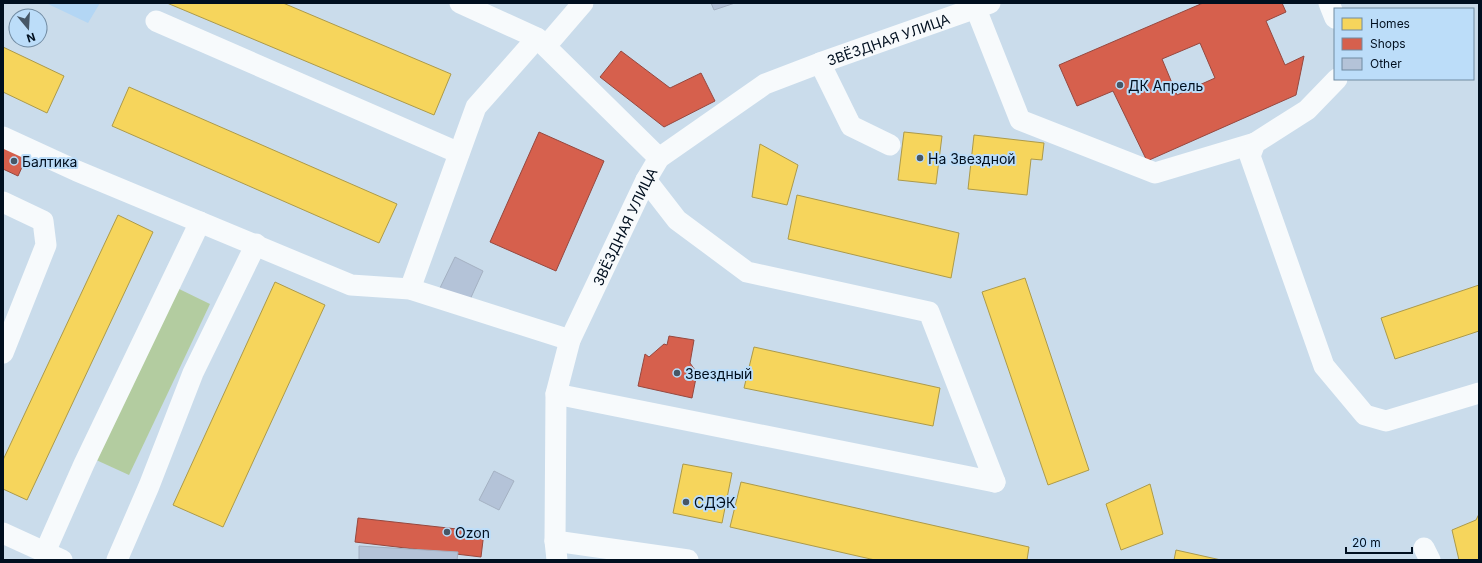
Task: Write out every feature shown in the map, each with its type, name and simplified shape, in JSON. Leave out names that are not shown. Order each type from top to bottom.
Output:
[{"type":"street","points":[[460,3],[542,42],[659,158]]},
{"type":"street","points":[[410,289],[476,108],[583,3]]},
{"type":"street","points":[[1329,3],[1334,16]]},
{"type":"street","points":[[983,6],[1020,120],[1155,173],[1255,143],[1307,110],[1336,80]]},
{"type":"street","name":"ЗВЁЗДНАЯ УЛИЦА","points":[[556,550],[556,394],[570,340],[646,180],[659,158],[766,84],[820,63],[983,6]]},
{"type":"street","points":[[156,21],[459,153]]},
{"type":"street","points":[[820,63],[851,126],[890,145]]},
{"type":"street","points":[[3,136],[77,172],[256,244],[351,285],[410,289],[570,340]]},
{"type":"street","points":[[1255,143],[1250,156],[1324,366],[1365,415],[1386,421],[1479,393]]},
{"type":"street","points":[[556,394],[995,482],[929,312],[747,272],[677,220],[646,180]]},
{"type":"street","points":[[3,202],[43,222],[46,245],[8,326],[3,353]]},
{"type":"street","points":[[3,533],[54,556],[84,464],[200,222]]},
{"type":"street","points":[[117,560],[149,486],[193,373],[256,244]]},
{"type":"street","points":[[556,550],[688,560]]},
{"type":"shaded area","points":[[46,3],[100,3],[88,23]]},
{"type":"green space","points":[[175,287],[210,304],[129,475],[94,459]]},
{"type":"building: Homes","points":[[167,3],[283,3],[451,74],[434,115]]},
{"type":"building: Homes","points":[[3,47],[64,76],[47,113],[3,92]]},
{"type":"building: Homes","points":[[129,87],[397,204],[379,243],[112,126]]},
{"type":"building: Homes","name":"На Звездной","points":[[904,132],[942,136],[936,184],[898,180]]},
{"type":"building: Homes","points":[[974,135],[1044,143],[1042,160],[1031,159],[1027,195],[968,189]]},
{"type":"building: Homes","points":[[760,144],[798,165],[787,205],[752,197]]},
{"type":"building: Homes","points":[[797,195],[959,233],[951,278],[788,239]]},
{"type":"building: Homes","points":[[118,215],[153,232],[27,500],[3,489],[3,460]]},
{"type":"building: Homes","points":[[1025,278],[1089,470],[1048,485],[982,292]]},
{"type":"building: Homes","points":[[275,282],[325,305],[223,527],[173,505]]},
{"type":"building: Homes","points":[[1479,285],[1479,331],[1395,359],[1381,318]]},
{"type":"building: Homes","points":[[754,347],[940,388],[933,426],[744,388]]},
{"type":"building: Homes","points":[[683,464],[732,473],[722,523],[673,513]]},
{"type":"building: Homes","points":[[741,482],[1029,547],[1027,560],[875,560],[730,527]]},
{"type":"building: Homes","points":[[1150,484],[1163,534],[1121,550],[1106,504]]},
{"type":"building: Homes","points":[[1479,514],[1479,560],[1459,560],[1452,530],[1476,520]]},
{"type":"building: Homes","points":[[1176,550],[1221,560],[1174,560]]},
{"type":"building: Shops","name":"ДК Апрель","points":[[1203,3],[1282,3],[1286,12],[1266,21],[1285,65],[1304,56],[1296,95],[1147,161],[1113,91],[1077,106],[1059,65]],"holes":[[[1200,43],[1215,78],[1177,95],[1162,59]]]},
{"type":"building: Shops","points":[[621,51],[670,88],[701,73],[715,101],[664,127],[600,77]]},
{"type":"building: Shops","points":[[539,132],[604,161],[556,271],[490,242]]},
{"type":"building: Shops","name":"Балтика","points":[[3,142],[28,154],[18,176],[3,169]]},
{"type":"building: Shops","points":[[669,336],[694,340],[690,363],[697,373],[692,398],[638,386],[645,354],[649,357],[664,344],[667,345]]},
{"type":"building: Shops","points":[[358,518],[484,532],[481,557],[355,542]]},
{"type":"building: Other","points":[[711,3],[735,3],[714,10]]},
{"type":"building: Other","points":[[455,257],[483,271],[468,304],[439,290]]},
{"type":"building: Other","points":[[494,471],[514,481],[499,510],[479,500]]},
{"type":"building: Other","points":[[359,546],[458,552],[457,560],[359,560]]},
{"type":"place","name":"ДК Апрель","points":[[1120,85]]},
{"type":"place","name":"На Звездной","points":[[920,158]]},
{"type":"place","name":"Балтика","points":[[14,161]]},
{"type":"place","name":"Звездный","points":[[677,373]]},
{"type":"place","name":"СДЭК","points":[[686,502]]},
{"type":"place","name":"Ozon","points":[[447,532]]}]
